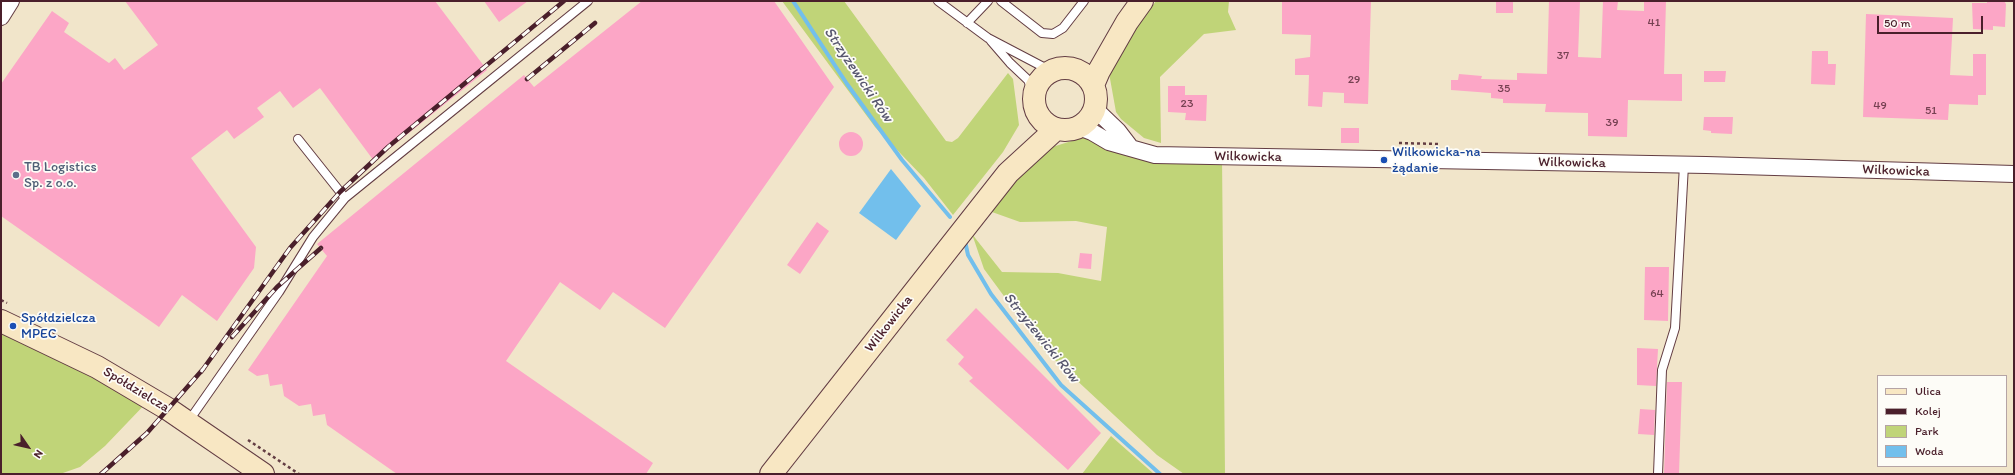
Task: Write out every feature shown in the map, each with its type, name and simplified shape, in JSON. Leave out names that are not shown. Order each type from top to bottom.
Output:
[{"type":"main road","points":[[1093,85],[1099,71],[1127,22],[1142,1]]},
{"type":"main road","points":[[1061,69],[1086,75],[1093,85],[1096,98],[1095,109],[1091,116],[1079,127],[1067,130],[1056,129],[1046,124],[1038,115],[1035,108],[1034,93],[1039,81],[1061,69],[1084,61],[1127,22]]},
{"type":"main road","name":"Wilkowicka","points":[[1008,173],[1038,115]]},
{"type":"main road","name":"Wilkowicka","points":[[771,474],[1008,173],[1056,129]]},
{"type":"main road","name":"Spółdzielcza","points":[[1,321],[97,367],[187,422],[263,474]]},
{"type":"street","points":[[1,17],[12,1]]},
{"type":"street","points":[[1095,109],[1118,131],[1132,148]]},
{"type":"street","name":"Wilkowicka","points":[[1079,127],[1092,132],[1109,142],[1154,155],[1684,165],[2014,174]]},
{"type":"lane","points":[[187,422],[279,292],[313,237],[346,198],[588,1]]},
{"type":"lane","points":[[938,1],[988,38],[1061,69]]},
{"type":"lane","points":[[967,23],[988,1]]},
{"type":"lane","points":[[1001,1],[1042,33],[1053,34],[1063,28],[1084,1]]},
{"type":"lane","points":[[988,38],[1010,63],[1028,80],[1034,93]]},
{"type":"lane","points":[[298,139],[346,198]]},
{"type":"lane","points":[[1658,474],[1662,370],[1675,328],[1684,165]]},
{"type":"green space","points":[[782,1],[844,1],[946,141],[952,142],[958,138],[1008,73],[1013,79],[1019,125],[1003,152],[953,215],[924,178],[875,127]]},
{"type":"green space","points":[[1156,1],[1229,1],[1228,12],[1236,30],[1204,34],[1160,77],[1161,143],[1144,138],[1121,119],[1116,112],[1109,73],[1112,62]]},
{"type":"green space","points":[[1092,132],[1109,142],[1222,157],[1225,474],[1184,474],[1157,455],[1043,349],[984,269],[972,234],[1002,272],[1058,273],[1101,281],[1107,227],[1076,221],[1020,222],[992,212],[1025,167],[1049,148],[1075,140]]},
{"type":"green space","points":[[1,323],[150,399],[105,446],[80,467],[60,474],[1,474]]},
{"type":"green space","points":[[1111,436],[1154,474],[1082,474]]},
{"type":"water","points":[[891,169],[921,206],[896,240],[859,213]]},
{"type":"building","points":[[125,1],[435,1],[487,70],[374,161],[320,88],[293,108],[280,91],[257,108],[264,117],[234,139],[227,130],[191,158],[256,247],[254,268],[217,321],[182,295],[159,327],[1,216],[1,84],[52,11],[69,23],[64,32],[109,63],[115,58],[124,70],[158,45]]},
{"type":"building","points":[[484,1],[528,1],[499,22]]},
{"type":"building","points":[[642,1],[774,1],[834,87],[665,328],[613,292],[600,310],[560,282],[506,361],[653,463],[646,474],[397,474],[327,425],[325,414],[313,416],[311,404],[299,406],[284,396],[282,384],[270,386],[268,374],[257,376],[248,370],[327,256],[317,244],[524,75],[534,87]]},
{"type":"building","points":[[1282,1],[1371,1],[1368,104],[1344,103],[1344,93],[1323,92],[1322,107],[1308,106],[1309,75],[1295,75],[1295,59],[1310,57],[1311,35],[1282,34]]},
{"type":"building","points":[[1496,1],[1513,1],[1513,13],[1496,13]]},
{"type":"building","points":[[1549,1],[1580,1],[1578,57],[1601,58],[1603,1],[1618,1],[1617,10],[1644,11],[1644,1],[1666,1],[1664,74],[1682,74],[1682,101],[1628,100],[1627,137],[1588,136],[1588,113],[1545,112],[1546,104],[1503,103],[1503,99],[1491,98],[1491,93],[1451,90],[1451,80],[1458,80],[1459,74],[1482,76],[1481,79],[1517,80],[1517,73],[1547,74]]},
{"type":"building","points":[[1987,1],[2004,1],[2006,4],[2005,27],[1993,26],[1993,30],[1973,29],[1972,3],[1987,3]]},
{"type":"building","points":[[1866,14],[1953,18],[1950,75],[1973,76],[1973,54],[1986,54],[1986,95],[1978,95],[1978,105],[1949,104],[1948,120],[1863,117]]},
{"type":"building","points":[[1812,51],[1828,51],[1828,64],[1836,64],[1835,85],[1811,84]]},
{"type":"building","points":[[1704,71],[1726,71],[1725,82],[1704,82]]},
{"type":"building","points":[[1168,86],[1185,86],[1185,95],[1207,95],[1206,121],[1185,120],[1186,113],[1168,112]]},
{"type":"building","points":[[1704,117],[1733,117],[1732,134],[1711,133],[1711,131],[1703,130]]},
{"type":"building","points":[[1341,128],[1359,128],[1359,143],[1341,143]]},
{"type":"building","points":[[851,132],[856,133],[862,139],[862,149],[856,155],[851,156],[846,155],[840,149],[839,144],[840,139],[846,133]]},
{"type":"building","points":[[817,222],[829,231],[800,274],[787,265]]},
{"type":"building","points":[[1080,253],[1092,254],[1091,269],[1078,268]]},
{"type":"building","points":[[1645,267],[1669,267],[1668,321],[1644,320]]},
{"type":"building","points":[[976,308],[1101,433],[1068,470],[969,381],[973,378],[958,364],[964,357],[946,340]]},
{"type":"building","points":[[1637,348],[1658,349],[1656,386],[1637,385]]},
{"type":"building","points":[[1667,382],[1682,382],[1679,474],[1664,474]]},
{"type":"building","points":[[1640,409],[1655,410],[1654,435],[1638,434]]},
{"type":"waterway","name":"Strzyżewicki Rów","points":[[793,1],[847,84],[902,160],[950,217]]},
{"type":"waterway","name":"Strzyżewicki Rów","points":[[965,241],[968,255],[991,294],[1061,385],[1160,474]]},
{"type":"railway","points":[[201,372],[290,248],[340,192],[388,147],[564,1]]},
{"type":"railway","points":[[527,79],[595,23]]},
{"type":"railway","points":[[232,337],[277,287],[321,248]]},
{"type":"railway","points":[[101,474],[147,433],[204,368]]},
{"type":"place","name":"Wilkowicka-na żądanie","points":[[1384,160]]},
{"type":"place","name":"TB Logistics Sp. z o.o.","points":[[16,175]]},
{"type":"place","name":"Spółdzielcza MPEC","points":[[13,326]]}]
